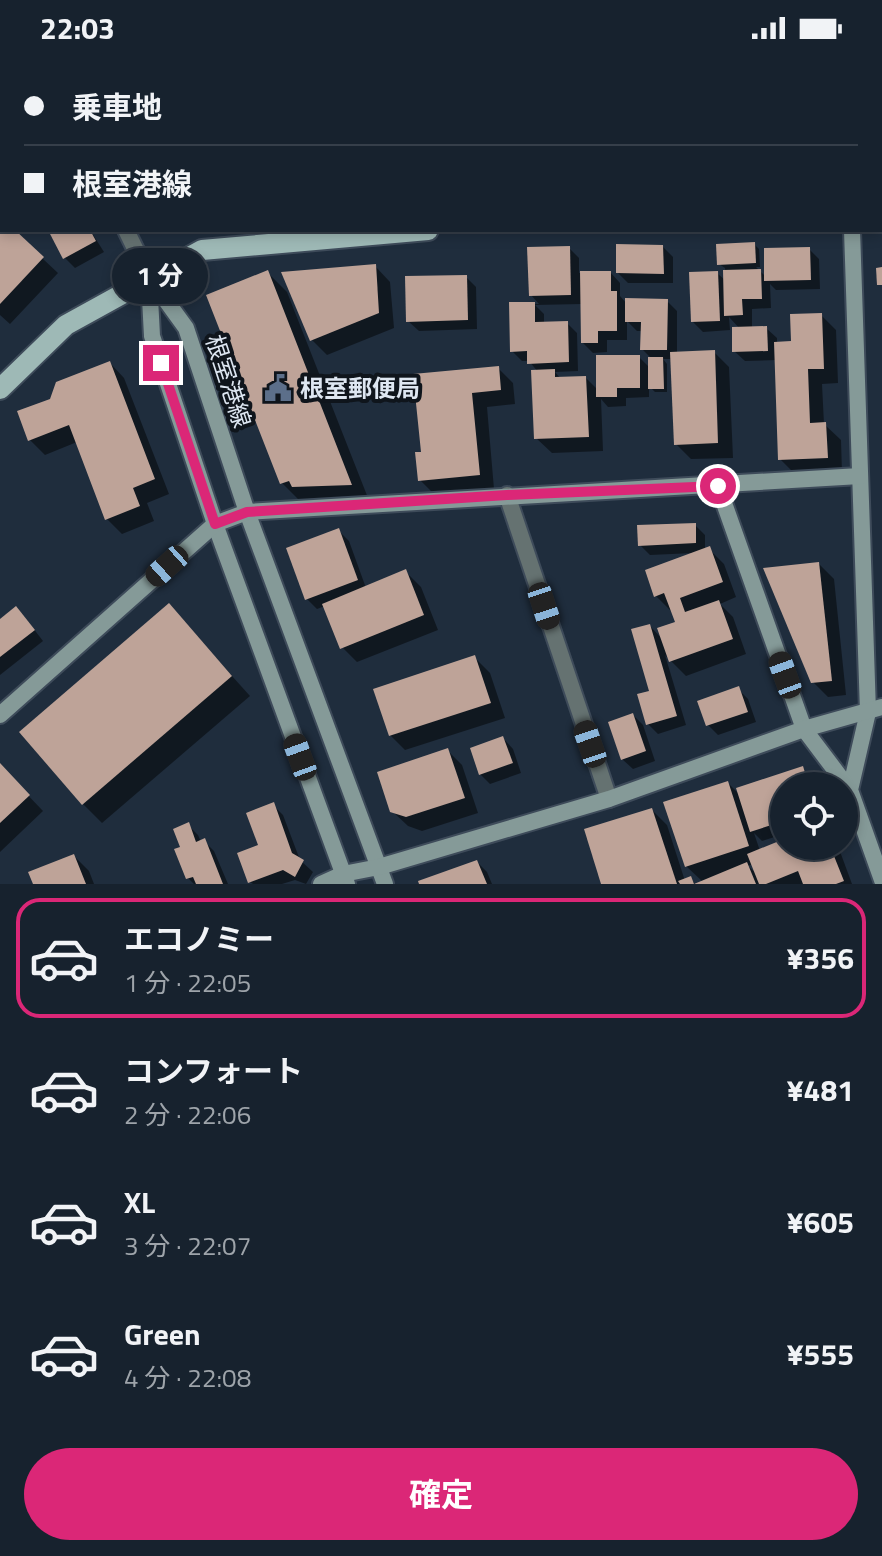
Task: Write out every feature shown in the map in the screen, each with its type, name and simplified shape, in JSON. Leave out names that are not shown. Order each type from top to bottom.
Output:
[{"type":"main road","points":[[0,389],[66,325],[202,250],[405,232]]},
{"type":"street","points":[[127,232],[149,277],[152,336],[215,524],[345,879]]},
{"type":"street","points":[[852,232],[860,476],[875,710],[856,772]]},
{"type":"street","name":"根室港線","points":[[149,277],[186,328],[247,512],[385,884]]},
{"type":"street","points":[[0,715],[215,524],[247,512],[860,476]]},
{"type":"street","points":[[718,486],[804,729],[836,772]]},
{"type":"street","points":[[507,495],[609,799]]},
{"type":"street","points":[[321,884],[609,799],[804,729],[875,710]]},
{"type":"street","points":[[858,812],[882,880]]},
{"type":"building","points":[[0,232],[17,232],[44,257],[0,304]]},
{"type":"building","points":[[49,232],[91,232],[96,241],[63,259]]},
{"type":"building","points":[[755,242],[756,263],[717,265],[716,244]]},
{"type":"building","points":[[616,244],[663,245],[664,274],[616,273]]},
{"type":"building","points":[[570,246],[571,295],[529,296],[527,247]]},
{"type":"building","points":[[810,247],[811,280],[764,281],[764,248]]},
{"type":"building","points":[[376,264],[379,313],[310,341],[281,272]]},
{"type":"building","points":[[882,267],[882,285],[877,285],[876,268]]},
{"type":"building","points":[[761,269],[762,299],[742,299],[743,315],[724,316],[723,270]]},
{"type":"building","name":"根室郵便局","points":[[268,270],[352,485],[292,487],[289,481],[280,484],[206,295]]},
{"type":"building","points":[[580,271],[611,271],[611,291],[617,291],[617,331],[598,331],[598,343],[581,343]]},
{"type":"building","points":[[718,271],[720,321],[691,322],[689,272]]},
{"type":"building","points":[[467,275],[468,320],[406,322],[405,276]]},
{"type":"building","points":[[625,298],[668,299],[667,350],[640,350],[641,322],[625,322]]},
{"type":"building","points":[[509,302],[535,302],[535,322],[568,321],[569,362],[527,364],[527,351],[510,352]]},
{"type":"building","points":[[822,313],[824,369],[808,369],[810,423],[826,422],[828,458],[778,460],[774,342],[791,341],[790,314]]},
{"type":"building","points":[[767,326],[768,351],[732,352],[732,327]]},
{"type":"building","points":[[715,350],[718,443],[674,445],[670,352]]},
{"type":"building","points":[[596,355],[640,355],[640,388],[617,388],[617,397],[596,397]]},
{"type":"building","points":[[648,357],[663,357],[664,389],[648,389]]},
{"type":"building","points":[[110,361],[155,479],[133,488],[140,506],[105,520],[69,425],[28,441],[17,411],[50,399],[56,382]]},
{"type":"building","points":[[499,366],[501,390],[472,393],[480,475],[418,481],[415,452],[421,452],[413,374]]},
{"type":"building","points":[[555,369],[555,377],[586,376],[589,437],[534,439],[531,370]]},
{"type":"building","points":[[696,523],[696,543],[638,546],[637,525]]},
{"type":"building","points":[[339,528],[358,580],[305,600],[286,548]]},
{"type":"building","points":[[710,546],[723,582],[680,598],[685,612],[719,600],[733,639],[669,662],[657,628],[675,622],[664,593],[654,597],[645,570]]},
{"type":"building","points":[[819,562],[832,681],[811,683],[763,568]]},
{"type":"building","points":[[406,569],[424,615],[340,649],[322,604]]},
{"type":"building","points":[[169,603],[232,676],[82,805],[19,732]]},
{"type":"building","points":[[16,606],[35,630],[0,657],[0,619]]},
{"type":"building","points":[[650,624],[677,716],[646,725],[637,694],[649,691],[631,629]]},
{"type":"building","points":[[475,655],[491,703],[389,736],[373,689]]},
{"type":"building","points":[[739,686],[748,712],[706,726],[697,701]]},
{"type":"building","points":[[633,713],[646,751],[621,760],[608,722]]},
{"type":"building","points":[[503,736],[513,763],[479,775],[470,748]]},
{"type":"building","points":[[448,748],[465,798],[406,817],[390,812],[377,772]]},
{"type":"building","points":[[0,763],[30,795],[0,823]]},
{"type":"building","points":[[803,766],[805,772],[785,772]]},
{"type":"building","points":[[770,777],[770,826],[750,832],[736,788]]},
{"type":"building","points":[[728,781],[749,846],[685,867],[663,802]]},
{"type":"building","points":[[274,802],[292,853],[304,860],[295,877],[283,870],[248,883],[237,853],[258,845],[246,813]]},
{"type":"building","points":[[652,808],[677,884],[601,884],[584,829]]},
{"type":"building","points":[[189,822],[196,842],[205,838],[223,884],[196,884],[193,877],[186,879],[174,849],[180,847],[173,829]]},
{"type":"building","points":[[770,845],[770,860],[836,860],[844,881],[836,884],[803,884],[798,871],[759,884],[747,854]]},
{"type":"building","points":[[74,854],[86,884],[33,884],[28,872]]},
{"type":"building","points":[[477,860],[487,884],[419,884],[418,881]]},
{"type":"building","points":[[747,862],[756,884],[694,884]]},
{"type":"building","points":[[691,876],[694,884],[680,884],[678,881]]},
{"type":"place","name":"根室郵便局","points":[[278,388]]},
{"type":"route","points":[[161,363],[215,524],[247,512],[507,495],[718,486]]}]
